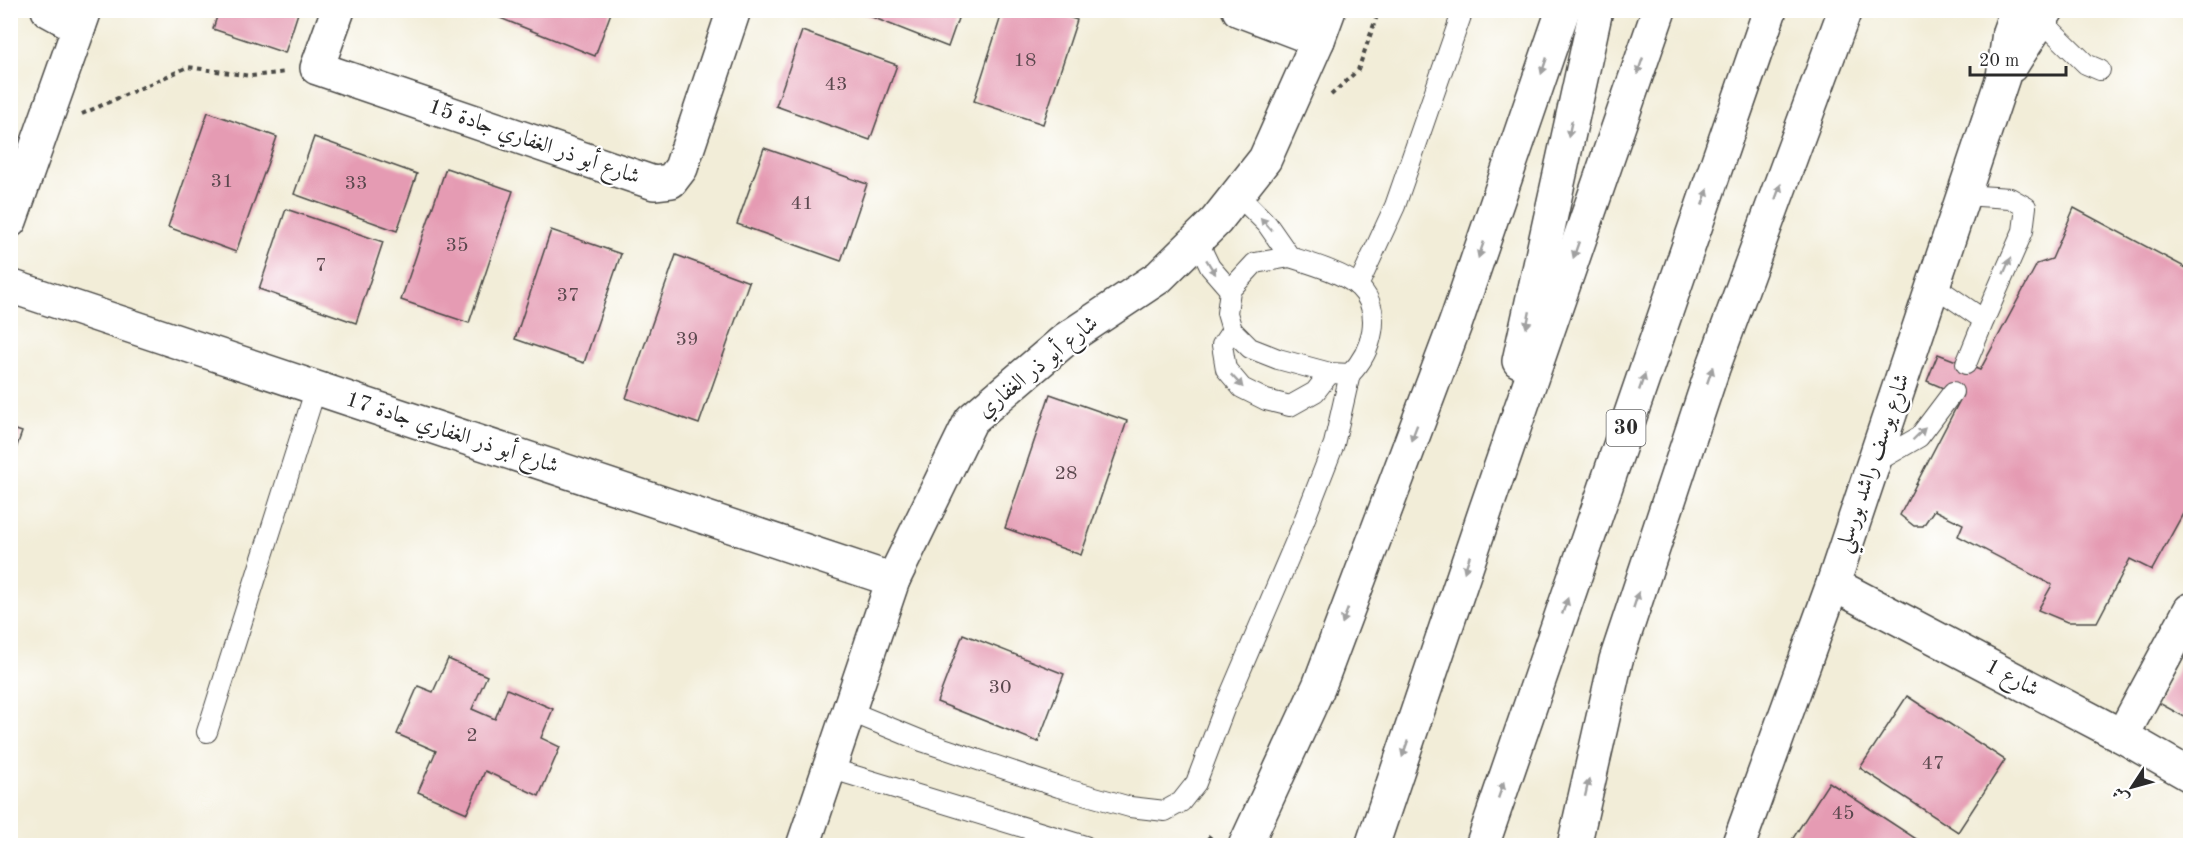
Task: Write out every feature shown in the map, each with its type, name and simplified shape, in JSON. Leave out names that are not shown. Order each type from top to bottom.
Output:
[{"type":"main road","points":[[10,221],[82,19],[48,10]]},
{"type":"main road","points":[[317,68],[338,10]]},
{"type":"main road","name":"شارع أبو ذر الغفاري جادة 15","points":[[317,68],[654,183],[671,181],[681,168],[734,10]]},
{"type":"main road","points":[[1239,10],[1324,25]]},
{"type":"main road","points":[[1245,846],[1323,675],[1456,322],[1563,10]]},
{"type":"main road","points":[[1486,509],[1596,10]]},
{"type":"main road","points":[[1372,846],[1659,10]]},
{"type":"main road","name":"30","points":[[1482,846],[1770,10]]},
{"type":"main road","points":[[1574,846],[1616,660],[1713,368],[1845,10]]},
{"type":"main road","name":"شارع يوسف راشد بورسلي","points":[[1738,846],[1833,584],[2025,17]]},
{"type":"main road","name":"شارع أبو ذر الغفاري","points":[[802,846],[893,580],[971,420],[1066,339],[1159,277],[1216,221],[1265,159],[1324,25]]},
{"type":"main road","name":"شارع أبو ذر الغفاري جادة 17","points":[[10,286],[893,580]]},
{"type":"main road","name":"شارع 1","points":[[1833,584],[2122,736],[2190,775]]},
{"type":"main road","points":[[2122,736],[2190,610]]},
{"type":"lane","points":[[1358,286],[1395,206],[1463,10]]},
{"type":"lane","points":[[2025,17],[2086,64],[2100,70]]},
{"type":"lane","points":[[1237,194],[1267,224],[1290,257]]},
{"type":"lane","points":[[1964,195],[2010,198],[2026,207],[2022,231],[1966,364]]},
{"type":"lane","points":[[1197,240],[1210,267],[1230,290]]},
{"type":"lane","points":[[1232,330],[1222,345],[1226,369],[1242,388],[1266,400],[1290,406],[1315,392],[1340,373],[1360,363],[1373,333],[1371,305],[1358,286],[1325,268],[1290,257],[1255,263],[1230,290],[1227,313],[1232,330],[1251,348],[1278,359],[1340,373]]},
{"type":"lane","points":[[1933,285],[1984,320]]},
{"type":"lane","points":[[849,711],[922,741],[1059,787],[1130,807],[1165,811],[1181,802],[1196,783],[1224,709],[1298,536],[1334,444],[1340,373]]},
{"type":"lane","points":[[207,732],[316,388]]},
{"type":"lane","points":[[1874,463],[1919,437],[1953,392]]},
{"type":"lane","points":[[829,768],[1085,846]]},
{"type":"path","points":[[47,116],[83,114],[188,67],[251,76],[317,68]]},
{"type":"building","points":[[219,10],[299,10],[285,53],[213,29]]},
{"type":"building","points":[[480,10],[612,10],[595,56]]},
{"type":"building","points":[[854,10],[961,10],[948,47]]},
{"type":"building","points":[[1003,10],[1047,10],[1077,20],[1043,124],[974,101]]},
{"type":"building","points":[[802,31],[897,65],[870,140],[776,106]]},
{"type":"building","points":[[208,112],[277,137],[236,252],[168,227]]},
{"type":"building","points":[[314,137],[417,174],[397,231],[294,194]]},
{"type":"building","points":[[764,148],[867,184],[841,261],[737,224]]},
{"type":"building","points":[[446,168],[513,191],[469,323],[401,300]]},
{"type":"building","points":[[2074,208],[2190,270],[2190,501],[2152,570],[2130,559],[2097,622],[2067,622],[2038,610],[2052,585],[1958,536],[1963,524],[1934,510],[1923,526],[1914,526],[1900,515],[1962,396],[1927,381],[1938,354],[1980,370],[2037,264],[2052,259]]},
{"type":"building","points":[[286,209],[383,242],[356,323],[259,289]]},
{"type":"building","points":[[551,230],[621,254],[584,363],[515,339]]},
{"type":"building","points":[[676,255],[749,282],[699,424],[626,398]]},
{"type":"building","points":[[1050,394],[1127,421],[1081,555],[1005,528]]},
{"type":"building","points":[[10,428],[22,432],[11,463],[10,463]]},
{"type":"building","points":[[963,634],[1064,674],[1038,742],[937,702]]},
{"type":"building","points":[[2190,646],[2190,720],[2159,703]]},
{"type":"building","points":[[448,659],[487,676],[472,709],[495,719],[507,689],[553,709],[541,738],[560,747],[539,796],[485,771],[467,813],[418,792],[436,751],[397,734],[418,686],[433,692]]},
{"type":"building","points":[[1907,696],[2005,760],[1958,832],[1860,768]]},
{"type":"building","points":[[1829,782],[1927,846],[1788,846]]}]
